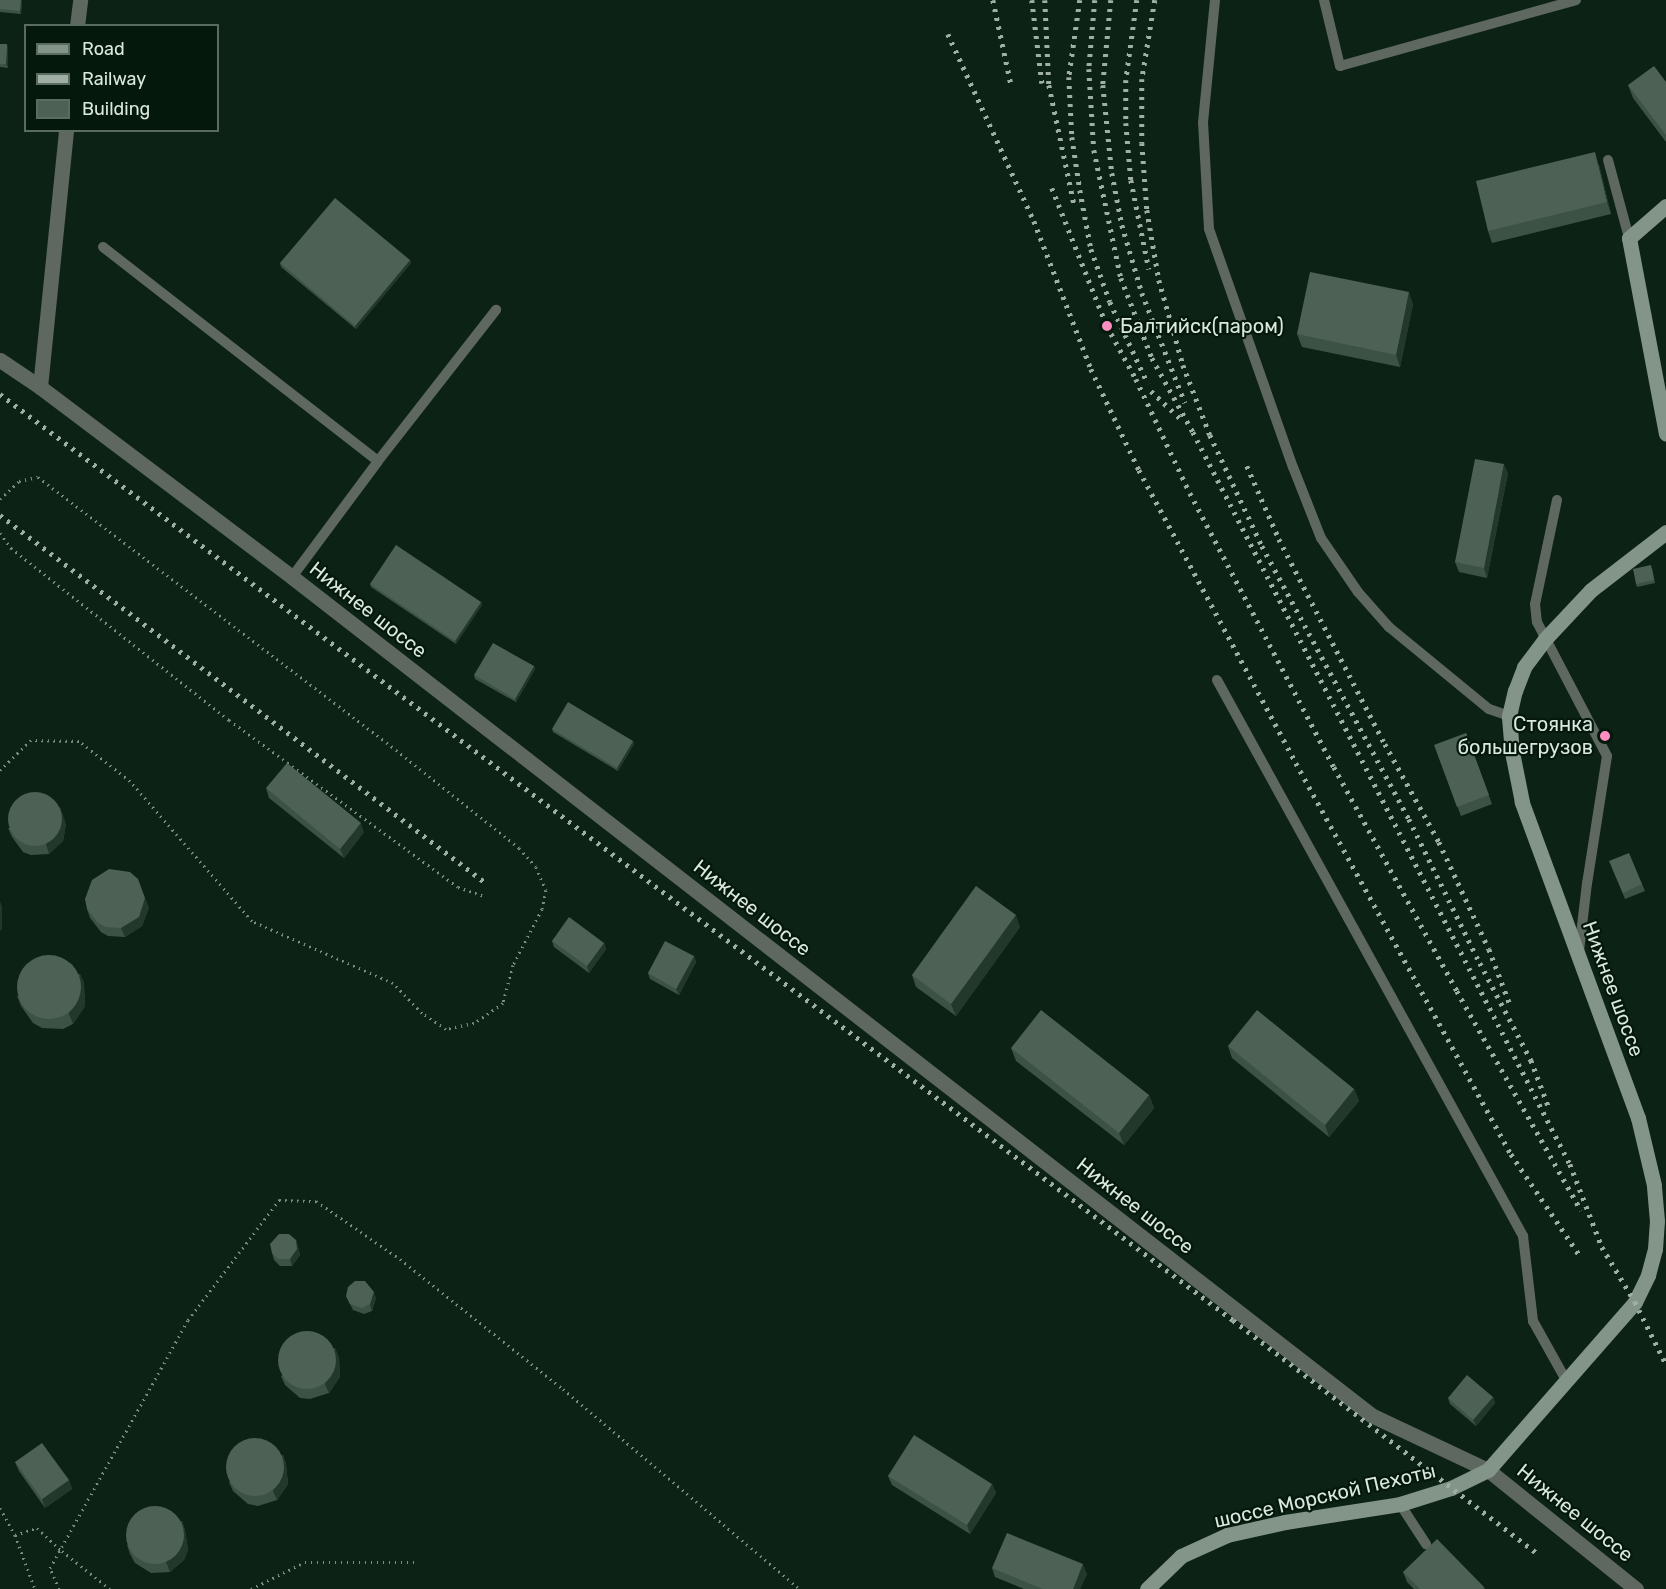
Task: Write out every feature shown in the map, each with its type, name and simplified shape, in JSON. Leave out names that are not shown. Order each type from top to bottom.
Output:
[{"type":"main road","points":[[1666,206],[1629,238],[1666,434]]},
{"type":"main road","name":"Нижнее шоссе","points":[[1488,1470],[1635,1302],[1650,1266],[1657,1221],[1654,1185],[1638,1118],[1522,802],[1512,752],[1509,716],[1524,667],[1545,639],[1591,590],[1666,532]]},
{"type":"main road","name":"шоссе Морской Пехоты","points":[[1147,1589],[1181,1556],[1227,1535],[1285,1522],[1400,1504],[1451,1488],[1488,1470]]},
{"type":"street","points":[[77,24],[80,0]]},
{"type":"street","points":[[40,387],[66,132]]},
{"type":"street","name":"Нижнее шоссе","points":[[0,360],[40,387],[292,577],[1371,1415],[1488,1470],[1636,1589]]},
{"type":"lane","points":[[1215,0],[1203,122],[1209,229],[1293,468],[1321,538],[1358,592],[1389,627],[1489,709],[1509,716]]},
{"type":"lane","points":[[1324,0],[1340,66],[1576,0]]},
{"type":"lane","points":[[1608,160],[1629,238]]},
{"type":"lane","points":[[103,247],[378,461]]},
{"type":"lane","points":[[292,577],[378,461],[496,310]]},
{"type":"lane","points":[[1557,500],[1535,604],[1537,622],[1607,756],[1578,955]]},
{"type":"lane","points":[[1217,681],[1523,1236],[1533,1321],[1566,1380]]},
{"type":"lane","points":[[1400,1504],[1426,1544]]},
{"type":"path","points":[[0,499],[19,482],[38,477],[396,750],[519,848],[536,867],[546,890],[542,909],[513,965],[503,1003],[474,1023],[446,1029],[422,1013],[393,983],[252,921],[130,781],[79,741],[31,740],[0,770]]},
{"type":"path","points":[[0,533],[11,548],[229,720],[458,887],[484,896]]},
{"type":"path","points":[[59,1589],[50,1568],[62,1551],[188,1320],[279,1200],[316,1201],[400,1259],[563,1389],[800,1589]]},
{"type":"path","points":[[0,1508],[15,1535],[35,1589]]},
{"type":"path","points":[[15,1535],[38,1528],[62,1551],[110,1589]]},
{"type":"path","points":[[251,1589],[305,1562],[415,1562]]},
{"type":"building","points":[[0,0],[21,0],[20,11],[0,9]]},
{"type":"building","points":[[0,44],[7,44],[6,64],[0,64]]},
{"type":"building","points":[[1654,66],[1666,82],[1666,135],[1628,85]]},
{"type":"building","points":[[1595,152],[1607,202],[1488,231],[1476,181]]},
{"type":"building","points":[[335,198],[410,260],[355,326],[280,263]]},
{"type":"building","points":[[1310,272],[1409,292],[1396,355],[1297,334]]},
{"type":"building","points":[[1475,459],[1504,464],[1484,568],[1455,562]]},
{"type":"building","points":[[396,545],[481,602],[455,641],[370,584]]},
{"type":"building","points":[[1651,565],[1654,580],[1636,584],[1633,569]]},
{"type":"building","points":[[493,643],[534,666],[515,699],[474,675]]},
{"type":"building","points":[[568,702],[633,741],[617,768],[552,729]]},
{"type":"building","points":[[1466,733],[1489,795],[1457,807],[1434,745]]},
{"type":"building","points":[[287,763],[361,823],[340,849],[266,788]]},
{"type":"building","points":[[30,792],[40,792],[50,796],[58,804],[62,819],[58,834],[50,842],[40,846],[30,846],[20,842],[12,834],[8,824],[8,814],[12,804],[20,796]]},
{"type":"building","points":[[1629,853],[1642,884],[1623,893],[1609,861]]},
{"type":"building","points":[[109,869],[130,872],[138,879],[145,898],[139,917],[121,928],[105,927],[97,922],[87,909],[85,899],[92,880]]},
{"type":"building","points":[[976,886],[1016,915],[951,1004],[912,975]]},
{"type":"building","points":[[569,917],[604,943],[587,966],[552,941]]},
{"type":"building","points":[[665,941],[694,956],[676,989],[648,973]]},
{"type":"building","points":[[43,955],[55,955],[72,964],[79,975],[81,987],[79,999],[72,1010],[55,1019],[43,1019],[31,1014],[22,1005],[17,993],[17,981],[22,969],[31,960]]},
{"type":"building","points":[[1041,1010],[1149,1095],[1119,1133],[1011,1048]]},
{"type":"building","points":[[1257,1010],[1354,1089],[1325,1125],[1228,1046]]},
{"type":"building","points":[[279,1234],[289,1234],[296,1240],[297,1249],[290,1259],[278,1259],[272,1253],[270,1244]]},
{"type":"building","points":[[355,1281],[365,1281],[374,1292],[370,1304],[362,1308],[350,1304],[346,1296],[348,1287]]},
{"type":"building","points":[[301,1331],[313,1331],[328,1339],[336,1354],[336,1366],[328,1381],[313,1389],[301,1389],[286,1381],[278,1366],[278,1354],[286,1339]]},
{"type":"building","points":[[1467,1375],[1493,1397],[1473,1420],[1448,1398]]},
{"type":"building","points":[[914,1435],[992,1484],[967,1525],[888,1476]]},
{"type":"building","points":[[249,1438],[261,1438],[276,1446],[284,1461],[284,1473],[276,1488],[261,1496],[249,1496],[234,1488],[226,1473],[226,1461],[234,1446]]},
{"type":"building","points":[[42,1443],[69,1480],[42,1499],[15,1462]]},
{"type":"building","points":[[149,1506],[161,1506],[176,1514],[184,1529],[184,1541],[176,1556],[161,1564],[149,1564],[134,1556],[126,1541],[126,1529],[134,1514]]},
{"type":"building","points":[[1007,1533],[1083,1564],[1073,1589],[1043,1589],[992,1568]]},
{"type":"building","points":[[1437,1539],[1484,1587],[1482,1589],[1420,1589],[1403,1572]]},
{"type":"railway","points":[[993,0],[1011,84]]},
{"type":"railway","points":[[1032,0],[1042,83]]},
{"type":"railway","points":[[1045,0],[1049,85],[1074,204]]},
{"type":"railway","points":[[1080,0],[1069,77],[1072,137],[1080,190],[1091,249],[1110,302],[1148,384]]},
{"type":"railway","points":[[1095,0],[1089,69],[1094,150],[1121,278],[1152,358],[1193,432],[1570,1164],[1602,1247],[1635,1302],[1666,1364]]},
{"type":"railway","points":[[1111,0],[1103,85],[1112,173],[1122,225],[1142,293],[1185,403]]},
{"type":"railway","points":[[1137,0],[1126,80],[1126,123],[1131,180],[1149,269]]},
{"type":"railway","points":[[1155,0],[1142,79],[1142,143],[1147,210],[1159,280],[1183,365],[1210,435],[1262,546],[1409,819],[1531,1060],[1549,1108]]},
{"type":"railway","points":[[948,34],[1034,221],[1091,369],[1139,470],[1296,763],[1511,1154],[1580,1256]]},
{"type":"railway","points":[[1052,188],[1107,326],[1136,379],[1190,493],[1334,767],[1581,1210]]},
{"type":"railway","points":[[1151,391],[1183,421]]},
{"type":"railway","points":[[0,394],[1233,1320],[1537,1553]]},
{"type":"railway","points":[[1247,466],[1279,539],[1385,744],[1439,842],[1489,949],[1511,1007]]},
{"type":"railway","points":[[0,515],[486,883]]},
{"type":"place","name":"Балтийск(паром)","points":[[1107,326]]},
{"type":"place","name":"Стоянка большегрузов","points":[[1605,736]]}]
